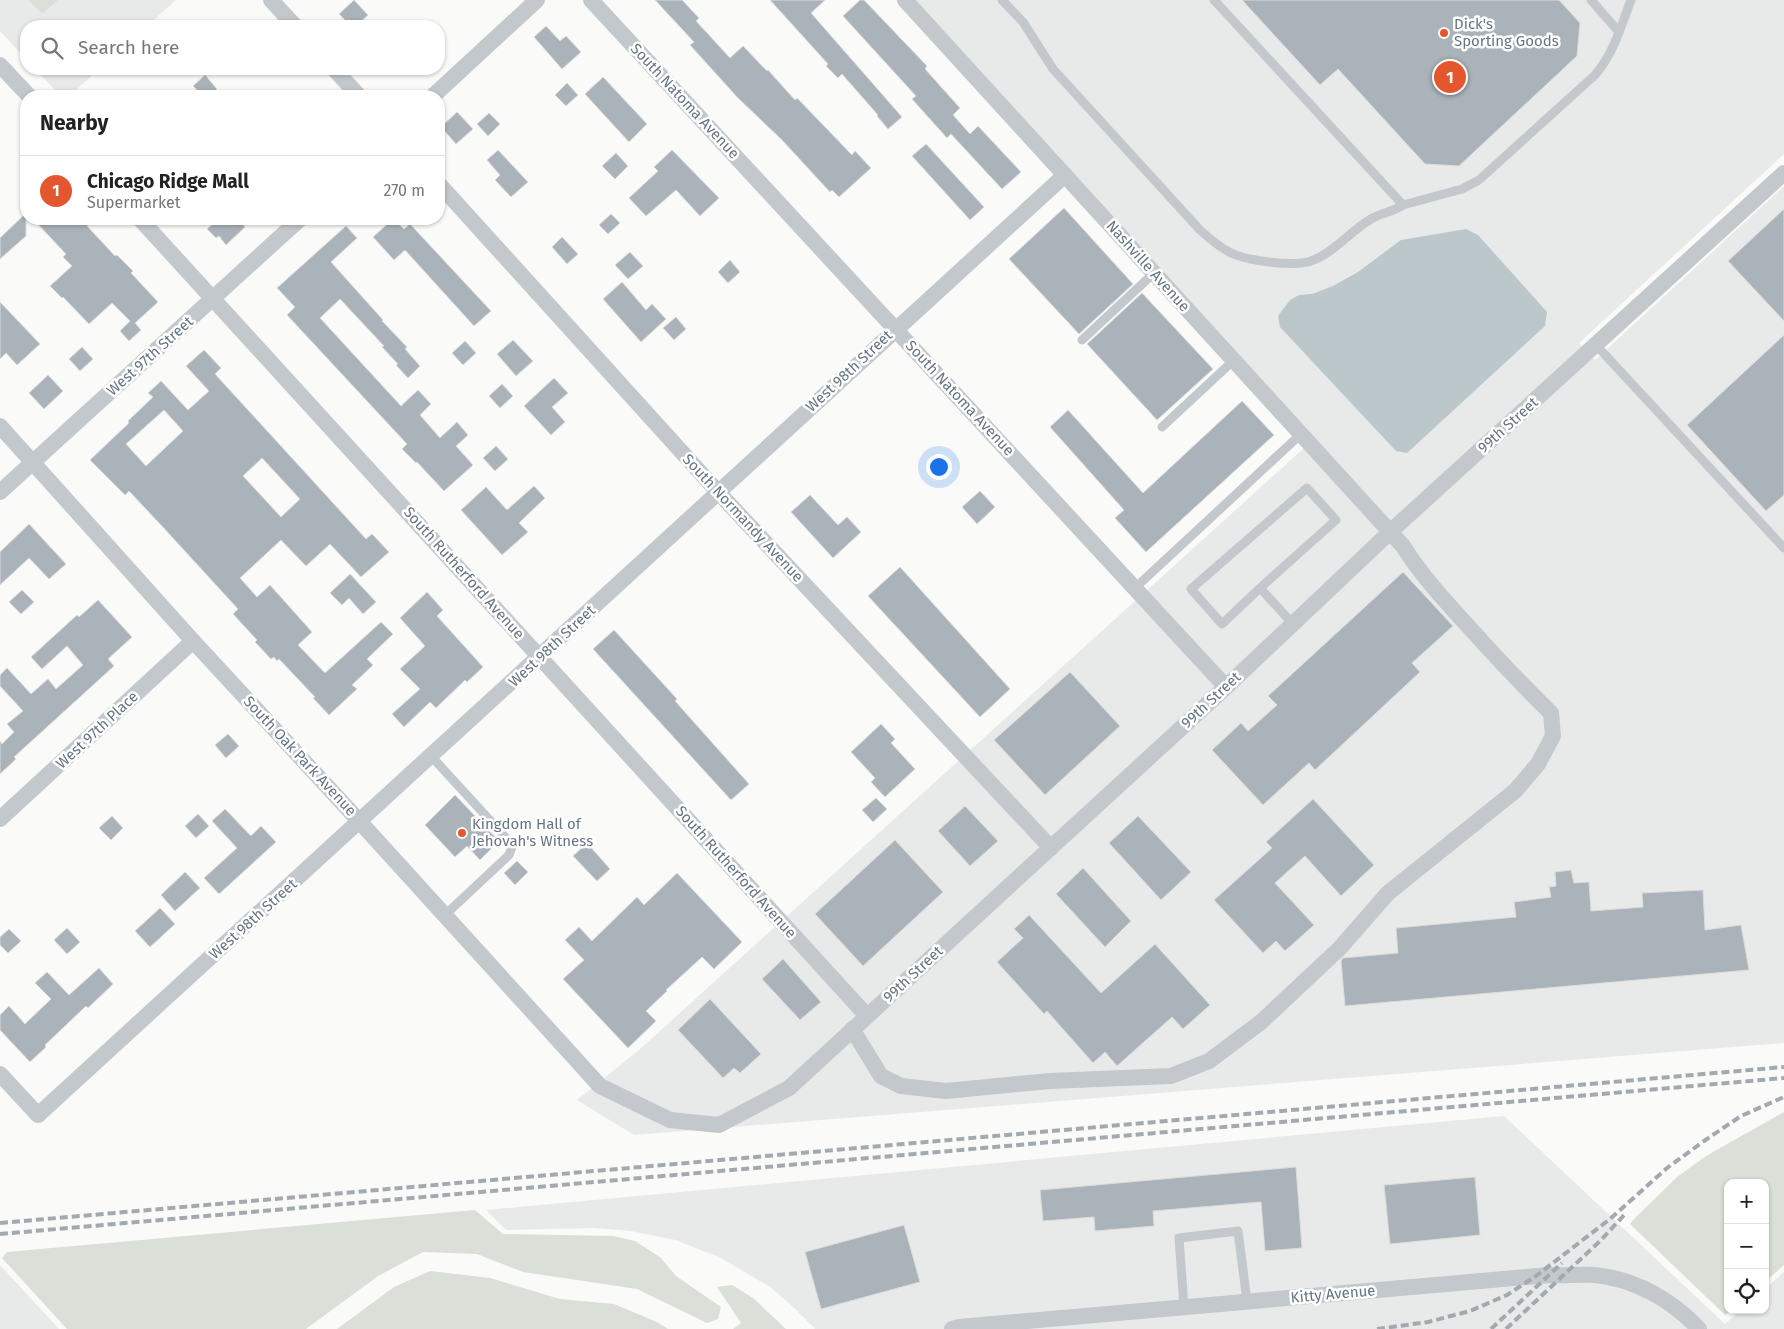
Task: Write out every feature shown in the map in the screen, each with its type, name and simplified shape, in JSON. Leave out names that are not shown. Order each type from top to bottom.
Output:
[{"type":"street","points":[[271,0],[289,20]]},
{"type":"street","points":[[440,90],[537,0]]},
{"type":"street","name":"South Natoma Avenue","points":[[591,0],[1226,687]]},
{"type":"street","name":"Nashville Avenue","points":[[852,1029],[880,1076],[901,1086],[946,1091],[1050,1081],[1171,1076],[1209,1061],[1261,1022],[1340,948],[1388,893],[1515,791],[1538,764],[1553,736],[1551,713],[1514,677],[1413,562],[1403,546],[905,0]]},
{"type":"street","points":[[0,65],[23,90]]},
{"type":"street","points":[[340,75],[353,90]]},
{"type":"street","name":"99th Street","points":[[600,1086],[670,1120],[719,1125],[789,1088],[1226,687],[1390,532],[1784,173]]},
{"type":"street","name":"West 98th Street","points":[[0,1074],[38,1115],[360,822],[895,328],[1065,175]]},
{"type":"street","name":"South Normandy Avenue","points":[[445,191],[718,492],[1051,848]]},
{"type":"street","name":"South Rutherford Avenue","points":[[145,225],[867,1016]]},
{"type":"street","name":"West 97th Street","points":[[0,492],[293,225]]},
{"type":"street","name":"South Oak Park Avenue","points":[[0,426],[193,641],[600,1086]]},
{"type":"street","name":"West 97th Place","points":[[0,820],[193,641]]},
{"type":"street","name":"Kitty Avenue","points":[[952,1329],[1536,1276],[1595,1276],[1640,1287],[1676,1307],[1699,1329]]},
{"type":"lane","points":[[1002,0],[1023,22],[1053,69],[1200,230],[1215,244],[1232,254],[1277,263],[1310,261],[1330,250],[1371,218],[1395,210],[1403,205],[1462,190],[1479,180],[1595,74],[1611,54],[1631,0]]},
{"type":"lane","points":[[1214,0],[1403,205]]},
{"type":"lane","points":[[1590,0],[1619,32]]},
{"type":"lane","points":[[1082,340],[1154,273]]},
{"type":"lane","points":[[1596,345],[1784,548]]},
{"type":"lane","points":[[1162,428],[1234,360]]},
{"type":"lane","points":[[1135,588],[1301,434]]},
{"type":"lane","points":[[1307,488],[1336,520],[1260,588],[1222,624],[1191,589],[1307,488]]},
{"type":"lane","points":[[1260,588],[1293,624]]},
{"type":"lane","points":[[431,756],[509,841],[512,847],[509,855],[445,915]]},
{"type":"lane","points":[[1184,1307],[1179,1238],[1238,1231],[1247,1301]]},
{"type":"shaded area","points":[[0,0],[176,0],[154,20],[20,20],[20,53],[0,31]]},
{"type":"shaded area","points":[[29,0],[58,0],[42,14]]},
{"type":"shaded area","points":[[914,0],[1784,0],[1784,154],[1579,343],[1595,360],[1784,186],[1784,1043],[634,1135],[577,1100],[639,1050],[1314,439]]},
{"type":"shaded area","points":[[41,75],[92,75],[76,90],[55,90]]},
{"type":"shaded area","points":[[1466,229],[1478,235],[1547,312],[1545,326],[1407,453],[1396,451],[1280,327],[1278,316],[1290,300],[1299,295],[1312,294],[1333,286],[1358,272],[1401,240]]},
{"type":"shaded area","points":[[1784,1112],[1784,1265],[1769,1278],[1769,1179],[1724,1179],[1725,1315],[1630,1224],[1677,1177],[1706,1156]]},
{"type":"shaded area","points":[[1504,1116],[1725,1324],[1736,1314],[1769,1314],[1769,1285],[1784,1272],[1784,1329],[815,1329],[770,1287],[719,1257],[675,1240],[631,1231],[594,1228],[506,1230],[486,1210]]},
{"type":"shaded area","points":[[475,1210],[503,1234],[613,1236],[635,1241],[661,1258],[676,1276],[721,1307],[718,1319],[707,1323],[637,1289],[523,1272],[477,1254],[423,1252],[378,1276],[306,1329],[67,1329],[2,1258],[7,1252]]},
{"type":"shaded area","points":[[0,1265],[59,1329],[0,1329]]},
{"type":"shaded area","points":[[430,1271],[490,1278],[560,1299],[614,1304],[657,1322],[668,1329],[337,1329],[394,1287]]},
{"type":"shaded area","points":[[732,1285],[753,1298],[786,1329],[733,1329],[741,1323],[717,1287]]},
{"type":"building","points":[[354,0],[368,15],[363,20],[345,20],[339,14]]},
{"type":"building","points":[[655,0],[682,0],[699,18],[696,21],[730,58],[743,46],[852,155],[855,151],[871,168],[839,197],[832,190],[830,192],[782,140],[738,98],[690,45],[694,42]]},
{"type":"building","points":[[770,0],[825,0],[811,13],[902,117],[888,129],[842,74],[838,78],[826,66],[828,64]]},
{"type":"building","points":[[860,0],[864,0],[927,66],[925,69],[960,108],[953,115],[970,134],[978,126],[1021,172],[1002,189],[951,134],[947,138],[912,99],[916,96],[843,16]]},
{"type":"building","points":[[1242,0],[1559,0],[1580,23],[1577,56],[1459,166],[1425,164],[1338,69],[1320,85]]},
{"type":"building","points":[[546,26],[560,41],[566,36],[581,52],[562,69],[534,37]]},
{"type":"building","points":[[205,75],[217,89],[197,90],[193,86]]},
{"type":"building","points":[[603,77],[647,124],[629,142],[585,94]]},
{"type":"building","points":[[567,83],[578,95],[566,106],[555,95]]},
{"type":"building","points":[[457,112],[473,129],[456,144],[445,132],[445,123]]},
{"type":"building","points":[[489,113],[500,124],[488,136],[477,124]]},
{"type":"building","points":[[926,144],[984,207],[970,220],[912,156]]},
{"type":"building","points":[[498,150],[528,182],[511,197],[495,180],[500,175],[487,160]]},
{"type":"building","points":[[672,150],[719,198],[700,216],[676,190],[646,216],[629,198],[658,171],[654,167]]},
{"type":"building","points":[[616,153],[628,166],[615,179],[602,166]]},
{"type":"building","points":[[1064,208],[1133,284],[1079,334],[1009,259]]},
{"type":"building","points":[[1784,209],[1784,321],[1728,261]]},
{"type":"building","points":[[611,214],[620,223],[608,234],[599,225]]},
{"type":"building","points":[[20,219],[20,225],[26,225],[26,236],[0,259],[0,238]]},
{"type":"building","points":[[39,225],[88,225],[87,226],[115,256],[117,255],[133,271],[131,273],[158,302],[135,323],[141,330],[129,341],[120,331],[130,321],[112,303],[89,324],[50,286],[72,266],[63,257],[66,254]]},
{"type":"building","points":[[211,225],[243,225],[245,227],[226,245],[219,236],[216,238],[207,229]]},
{"type":"building","points":[[386,225],[400,225],[404,229],[411,225],[491,311],[474,326],[405,250],[394,260],[373,237]]},
{"type":"building","points":[[346,226],[357,238],[331,262],[407,347],[405,349],[420,366],[408,378],[382,347],[384,346],[340,299],[320,318],[401,406],[418,390],[431,404],[420,415],[440,438],[457,422],[468,435],[456,446],[473,465],[444,491],[402,449],[407,444],[287,315],[295,307],[277,288]]},
{"type":"building","points":[[562,237],[578,254],[567,264],[552,247]]},
{"type":"building","points":[[630,252],[643,266],[628,279],[615,265]]},
{"type":"building","points":[[730,260],[740,272],[728,283],[718,272]]},
{"type":"building","points":[[622,282],[646,310],[652,304],[666,319],[641,342],[603,299]]},
{"type":"building","points":[[1142,293],[1213,369],[1157,420],[1087,344]]},
{"type":"building","points":[[0,302],[40,344],[17,365],[6,353],[0,359]]},
{"type":"building","points":[[676,317],[686,329],[674,340],[663,328]]},
{"type":"building","points":[[1784,335],[1784,495],[1766,511],[1687,425]]},
{"type":"building","points":[[513,340],[533,361],[516,376],[497,354]]},
{"type":"building","points":[[465,341],[476,353],[463,365],[452,353]]},
{"type":"building","points":[[82,347],[93,359],[80,371],[69,359]]},
{"type":"building","points":[[204,350],[221,368],[215,374],[366,539],[372,534],[389,552],[361,577],[330,544],[306,566],[281,540],[240,578],[257,597],[270,585],[312,632],[298,645],[325,673],[381,622],[393,634],[367,659],[373,665],[352,685],[357,689],[329,715],[313,698],[315,697],[279,659],[277,661],[274,657],[271,659],[255,642],[257,640],[233,614],[238,609],[161,525],[129,491],[125,495],[90,460],[153,397],[148,393],[161,381],[188,410],[209,391],[186,366]],"holes":[[[164,410],[183,431],[146,466],[126,444]],[[262,458],[300,499],[281,517],[243,476]]]},
{"type":"building","points":[[48,375],[63,391],[44,409],[29,393]]},
{"type":"building","points":[[554,378],[568,393],[552,407],[565,422],[551,435],[524,406]]},
{"type":"building","points":[[502,384],[513,396],[500,408],[489,396]]},
{"type":"building","points":[[1242,401],[1274,435],[1146,552],[1115,518],[1124,510],[1050,427],[1068,410],[1143,493]]},
{"type":"building","points":[[496,446],[508,459],[495,471],[483,458]]},
{"type":"building","points":[[534,486],[545,498],[519,523],[528,532],[502,555],[461,510],[486,487],[507,510]]},
{"type":"building","points":[[980,491],[995,507],[977,524],[962,507]]},
{"type":"building","points":[[810,495],[838,525],[847,517],[861,532],[833,558],[791,512]]},
{"type":"building","points":[[29,524],[66,564],[49,579],[29,558],[0,585],[0,552]]},
{"type":"building","points":[[900,567],[1010,689],[980,717],[868,596]]},
{"type":"building","points":[[1403,572],[1453,626],[1412,663],[1420,672],[1315,770],[1309,763],[1263,805],[1212,750],[1241,723],[1248,731],[1277,705],[1268,696]]},
{"type":"building","points":[[350,574],[376,602],[363,614],[349,598],[342,605],[330,593]]},
{"type":"building","points":[[22,590],[34,602],[21,614],[9,602]]},
{"type":"building","points":[[427,592],[443,610],[437,616],[483,667],[467,682],[465,680],[436,708],[430,702],[404,727],[392,714],[420,689],[400,669],[425,646],[400,618]]},
{"type":"building","points":[[98,600],[132,637],[108,659],[114,666],[14,757],[16,759],[0,774],[0,741],[2,744],[14,732],[7,724],[23,711],[0,686],[0,675],[7,668],[31,694],[48,679],[56,689],[83,665],[67,646],[42,669],[31,657],[77,615],[79,617]]},
{"type":"building","points":[[614,630],[677,699],[675,701],[749,784],[731,800],[593,649]]},
{"type":"building","points":[[1070,672],[1120,726],[1045,795],[994,740]]},
{"type":"building","points":[[881,724],[895,739],[891,743],[915,769],[885,797],[871,782],[875,778],[851,752]]},
{"type":"building","points":[[228,734],[239,746],[226,758],[215,745]]},
{"type":"building","name":"Kingdom Hall of Jehovah's Witness","points":[[455,795],[499,841],[480,860],[467,846],[455,857],[425,825]]},
{"type":"building","points":[[876,798],[887,809],[873,822],[862,810]]},
{"type":"building","points":[[1313,799],[1374,865],[1341,896],[1305,856],[1275,883],[1314,925],[1285,951],[1276,941],[1263,953],[1214,900],[1272,848],[1266,842]]},
{"type":"building","points":[[965,806],[998,841],[970,866],[938,831]]},
{"type":"building","points":[[225,809],[251,836],[261,826],[276,842],[219,894],[204,878],[237,848],[212,821]]},
{"type":"building","points":[[198,814],[209,826],[196,838],[185,826]]},
{"type":"building","points":[[112,816],[123,828],[111,840],[99,828]]},
{"type":"building","points":[[1138,816],[1191,872],[1161,900],[1109,843]]},
{"type":"building","points":[[895,840],[943,892],[863,966],[815,914]]},
{"type":"building","points":[[587,843],[610,869],[597,881],[573,856]]},
{"type":"building","points":[[517,861],[528,872],[515,885],[504,873]]},
{"type":"building","points":[[1083,868],[1131,921],[1105,947],[1056,894]]},
{"type":"building","points":[[1571,870],[1574,883],[1589,882],[1591,911],[1643,907],[1642,893],[1703,890],[1705,930],[1741,925],[1749,970],[1345,1006],[1341,961],[1343,958],[1398,953],[1396,928],[1516,917],[1514,902],[1551,897],[1549,887],[1556,886],[1555,872]]},
{"type":"building","points":[[185,872],[200,888],[175,911],[161,895]]},
{"type":"building","points":[[677,873],[742,942],[714,969],[702,957],[666,990],[646,1011],[656,1021],[628,1048],[563,979],[584,960],[565,940],[579,927],[592,941],[637,897],[644,905]]},
{"type":"building","points":[[160,908],[175,924],[150,947],[135,931]]},
{"type":"building","points":[[1029,915],[1101,993],[1155,944],[1210,1005],[1183,1029],[1172,1017],[1117,1066],[1105,1052],[1093,1063],[1047,1011],[1044,1014],[997,962],[1023,938],[1014,929]]},
{"type":"building","points":[[67,928],[80,942],[67,954],[54,940]]},
{"type":"building","points":[[9,929],[21,941],[8,953],[0,945],[0,937]]},
{"type":"building","points":[[783,959],[821,1002],[800,1020],[762,979]]},
{"type":"building","points":[[99,968],[113,984],[88,1008],[86,1006],[30,1062],[0,1030],[0,1015],[9,1006],[25,1024],[51,999],[35,983],[47,972],[69,995]]},
{"type":"building","points":[[710,999],[761,1054],[740,1073],[734,1068],[723,1078],[678,1030]]},
{"type":"building","points":[[1296,1167],[1302,1248],[1265,1251],[1261,1202],[1153,1211],[1154,1226],[1095,1231],[1094,1217],[1043,1221],[1040,1190]]},
{"type":"building","points":[[1475,1177],[1480,1235],[1390,1244],[1384,1185]]},
{"type":"building","points":[[904,1225],[920,1282],[821,1309],[805,1252]]},
{"type":"railway","points":[[0,1223],[1784,1067]]},
{"type":"railway","points":[[0,1234],[1784,1078]]},
{"type":"railway","points":[[1377,1329],[1428,1322],[1470,1311],[1507,1295],[1536,1276],[1610,1219],[1667,1168],[1704,1141],[1741,1116],[1784,1097]]},
{"type":"railway","points":[[1506,1329],[1600,1241],[1626,1213]]},
{"type":"railway","points":[[1491,1329],[1562,1263]]},
{"type":"place","name":"Dick's Sporting Goods","points":[[1444,33]]},
{"type":"place","name":"Chicago Ridge Mall","points":[[1450,77]]},
{"type":"place","name":"Kingdom Hall of Jehovah's Witness","points":[[462,833]]}]
